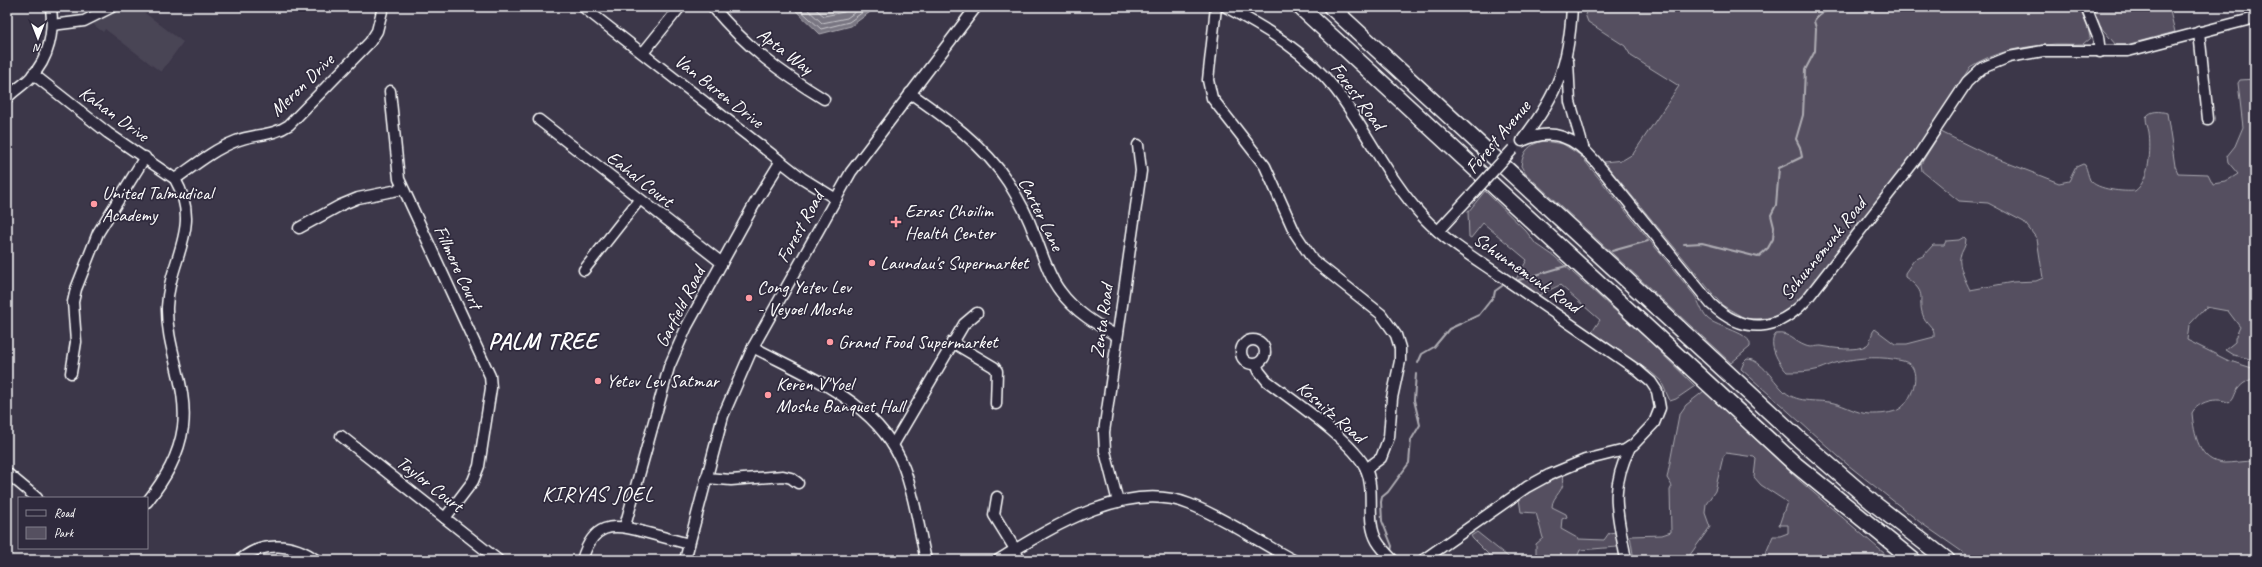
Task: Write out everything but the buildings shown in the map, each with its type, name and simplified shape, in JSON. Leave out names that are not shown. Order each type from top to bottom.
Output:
[{"type":"highway","points":[[1300,7],[1796,464],[1913,560]]},
{"type":"highway","points":[[1331,7],[1798,439],[1872,502],[1948,560]]},
{"type":"street","points":[[7,98],[33,74],[44,58],[52,25],[51,7]]},
{"type":"street","points":[[52,25],[84,21],[112,7]]},
{"type":"street","name":"Meron Drive","points":[[175,179],[216,149],[238,140],[279,132],[289,126],[370,42],[378,31],[383,7]]},
{"type":"street","name":"Van Buren Drive","points":[[583,7],[802,178],[836,198]]},
{"type":"street","points":[[643,53],[680,7]]},
{"type":"street","name":"Apta Way","points":[[713,7],[744,41],[782,73],[824,99]]},
{"type":"street","name":"Forest Road","points":[[686,560],[706,478],[729,400],[753,346],[851,172],[976,7]]},
{"type":"street","points":[[1216,7],[1208,80],[1212,98],[1265,166],[1295,233],[1313,260],[1381,314],[1396,335],[1400,348],[1400,362],[1392,398],[1389,437],[1381,458],[1366,470]]},
{"type":"street","name":"Forest Road","points":[[1226,7],[1275,34],[1295,48],[1321,73],[1336,91],[1408,199],[1438,231]]},
{"type":"street","name":"Forest Avenue","points":[[1438,231],[1522,141],[1554,91],[1569,49],[1572,7]]},
{"type":"street","points":[[2086,7],[2098,37],[2100,52],[2128,51],[2255,18]]},
{"type":"street","points":[[2198,32],[2208,119]]},
{"type":"street","name":"Schunnemunk Road","points":[[1569,49],[1570,102],[1583,148]]},
{"type":"street","name":"Schunnemunk Road","points":[[1522,141],[1535,136],[1555,135],[1569,139],[1583,148],[1703,295],[1717,310],[1734,320],[1748,324],[1775,324],[1791,316],[1807,299],[1910,167],[1967,82],[1982,68],[2009,57],[2034,52],[2056,50],[2100,52]]},
{"type":"street","name":"Kahan Drive","points":[[33,74],[108,133],[175,179]]},
{"type":"street","name":"Fillmore Court","points":[[390,91],[396,166],[403,189],[490,376],[491,388],[479,466],[473,481],[445,518]]},
{"type":"street","name":"Carter Lane","points":[[910,93],[947,118],[990,159],[1007,181],[1026,212],[1048,269],[1061,292],[1085,316],[1117,336]]},
{"type":"street","name":"Eahal Court","points":[[539,120],[722,264]]},
{"type":"street","name":"Zenta Road","points":[[1118,502],[1105,451],[1104,432],[1141,171],[1138,145]]},
{"type":"street","points":[[71,374],[76,342],[73,302],[76,289],[98,233],[145,157]]},
{"type":"street","name":"Garfield Road","points":[[625,526],[669,367],[687,326],[781,161]]},
{"type":"street","points":[[148,501],[164,480],[177,454],[183,426],[183,393],[171,348],[167,308],[174,268],[188,218],[182,190],[175,179]]},
{"type":"street","points":[[299,228],[341,205],[358,198],[403,189]]},
{"type":"street","points":[[584,270],[639,200]]},
{"type":"street","name":"Schunnemunk Road","points":[[1438,231],[1467,253],[1637,370],[1651,382],[1659,396],[1659,412],[1654,423],[1630,447]]},
{"type":"street","points":[[893,445],[952,342],[964,324],[977,313]]},
{"type":"street","points":[[952,342],[994,367],[997,371],[996,404]]},
{"type":"street","points":[[753,346],[836,392],[865,412],[884,431],[904,467],[910,487],[926,560]]},
{"type":"street","name":"Kosnitz Road","points":[[1256,364],[1258,370],[1267,381],[1346,444],[1366,470],[1375,536],[1382,548],[1393,560]]},
{"type":"street","name":"Taylor Court","points":[[341,436],[498,560]]},
{"type":"street","points":[[1423,560],[1496,507],[1549,475],[1594,456],[1630,447]]},
{"type":"street","points":[[1626,560],[1617,507],[1616,486],[1630,447]]},
{"type":"street","points":[[7,472],[36,497]]},
{"type":"street","points":[[706,478],[731,480],[783,476],[791,478],[798,483]]},
{"type":"street","points":[[997,497],[994,515],[1015,550],[1019,560]]},
{"type":"street","points":[[998,560],[1081,515],[1118,502],[1146,497],[1165,498],[1189,504],[1293,560]]},
{"type":"street","points":[[582,560],[588,543],[595,534],[611,526],[625,526],[689,544]]},
{"type":"street","points":[[240,560],[257,550],[281,546],[296,548],[316,560]]},
{"type":"shaded area","points":[[71,7],[137,7],[183,42],[161,72],[105,29],[103,32],[95,26],[89,16],[73,20]]},
{"type":"green space","points":[[1592,7],[2079,7],[2088,27],[2090,38],[2083,44],[2050,44],[2026,47],[1996,54],[1970,67],[1916,151],[1815,283],[1788,311],[1773,318],[1746,319],[1722,305],[1604,162],[1623,160],[1633,154],[1679,86],[1631,56],[1625,46],[1588,22],[1585,14]]},
{"type":"green space","points":[[2091,7],[2169,7],[2175,32],[2126,45],[2116,45],[2099,25]]},
{"type":"green space","points":[[2255,79],[2255,84],[2251,91],[2255,112],[2255,360],[2233,355],[2225,350],[2235,342],[2235,338],[2240,327],[2228,311],[2206,307],[2189,325],[2187,340],[2227,360],[2255,369],[2255,377],[2240,387],[2229,403],[2219,400],[2208,401],[2198,406],[2192,413],[2194,430],[2199,446],[2209,458],[2224,463],[2255,461],[2255,560],[1974,560],[1921,523],[1848,465],[1741,369],[1747,359],[1752,360],[1763,367],[1790,396],[1802,400],[1834,403],[1869,414],[1898,410],[1909,398],[1914,383],[1915,376],[1913,369],[1909,364],[1903,361],[1888,358],[1863,358],[1832,364],[1816,370],[1787,372],[1777,358],[1773,348],[1773,342],[1776,334],[1785,334],[1808,347],[1821,346],[1844,349],[1857,348],[1869,343],[1875,329],[1895,344],[1907,344],[1934,337],[1932,329],[1924,318],[1920,292],[1913,283],[1905,277],[1905,273],[1914,260],[1923,256],[1933,245],[1944,245],[1946,241],[1959,240],[1964,237],[1966,239],[1960,257],[1960,265],[1970,290],[2013,282],[2036,281],[2043,278],[2037,239],[2024,222],[1988,203],[1959,201],[1922,171],[1921,164],[1941,132],[1990,156],[2059,183],[2069,181],[2076,167],[2083,164],[2085,165],[2090,180],[2098,186],[2118,191],[2135,191],[2144,180],[2147,172],[2150,139],[2146,117],[2153,112],[2167,113],[2175,166],[2178,173],[2208,174],[2213,184],[2225,182],[2238,174],[2228,162],[2227,156],[2235,146],[2243,127],[2238,83],[2240,80]]},
{"type":"green space","points":[[1544,141],[1563,144],[1580,155],[1695,296],[1707,318],[1712,322],[1746,338],[1750,347],[1731,363],[1525,173],[1521,166],[1525,152],[1534,144]]},
{"type":"green space","points":[[1485,191],[1526,231],[1535,243],[1554,256],[1646,338],[1695,386],[1676,399],[1670,401],[1661,381],[1652,373],[1592,332],[1600,320],[1560,285],[1539,295],[1516,279],[1527,260],[1483,223],[1471,238],[1469,237],[1468,212]]},
{"type":"green space","points":[[1704,391],[1800,481],[1892,560],[1763,560],[1773,536],[1780,536],[1788,533],[1788,525],[1779,525],[1787,502],[1761,485],[1754,477],[1756,459],[1754,457],[1726,453],[1723,457],[1715,491],[1706,504],[1705,513],[1710,527],[1687,559],[1634,560],[1630,536],[1662,535],[1671,532],[1670,490],[1672,486],[1667,478],[1679,415],[1686,405]]},
{"type":"green space","points":[[1563,474],[1563,485],[1554,499],[1552,507],[1566,514],[1567,517],[1562,519],[1561,529],[1579,539],[1604,540],[1609,533],[1616,532],[1617,547],[1580,550],[1576,560],[1536,560],[1536,544],[1543,538],[1536,513],[1521,512],[1519,499],[1545,482]]},
{"type":"green space","points":[[1477,532],[1512,560],[1494,560],[1471,536]]},
{"type":"water","points":[[792,7],[877,7],[851,26],[820,34]]},
{"type":"waterway","points":[[1684,244],[1702,243],[1758,257],[1768,248],[1773,239],[1774,227],[1771,215],[1776,205],[1779,168],[1802,157],[1800,147],[1796,139],[1803,115],[1805,70],[1815,51],[1816,28],[1814,21],[1818,16],[1827,11],[1856,7]]},
{"type":"waterway","points":[[1612,251],[1648,241]]},
{"type":"waterway","points":[[1519,280],[1566,266]]},
{"type":"waterway","points":[[1418,363],[1422,354],[1434,347],[1449,329],[1479,315],[1494,296],[1495,291],[1502,286]]},
{"type":"waterway","points":[[1391,551],[1392,546],[1382,521],[1381,502],[1382,497],[1388,492],[1409,463],[1411,440],[1420,425],[1414,400],[1416,374]]},
{"type":"place","name":"United Talmudical Academy","points":[[94,204]]},
{"type":"place","name":"Ezras Choilim Health Center","points":[[896,222]]},
{"type":"place","name":"Laundau's Supermarket","points":[[872,263]]},
{"type":"place","name":"Cong Yetev Lev - Veyoel Moshe","points":[[749,298]]},
{"type":"place","name":"Grand Food Supermarket","points":[[830,342]]},
{"type":"place","name":"Yetev Lev Satmar","points":[[598,381]]},
{"type":"place","name":"Keren V'Yoel Moshe Banquet Hall","points":[[768,395]]},
{"type":"district","name":"PALM TREE","points":[[543,341]]},
{"type":"district","name":"KIRYAS JOEL","points":[[598,494]]}]
